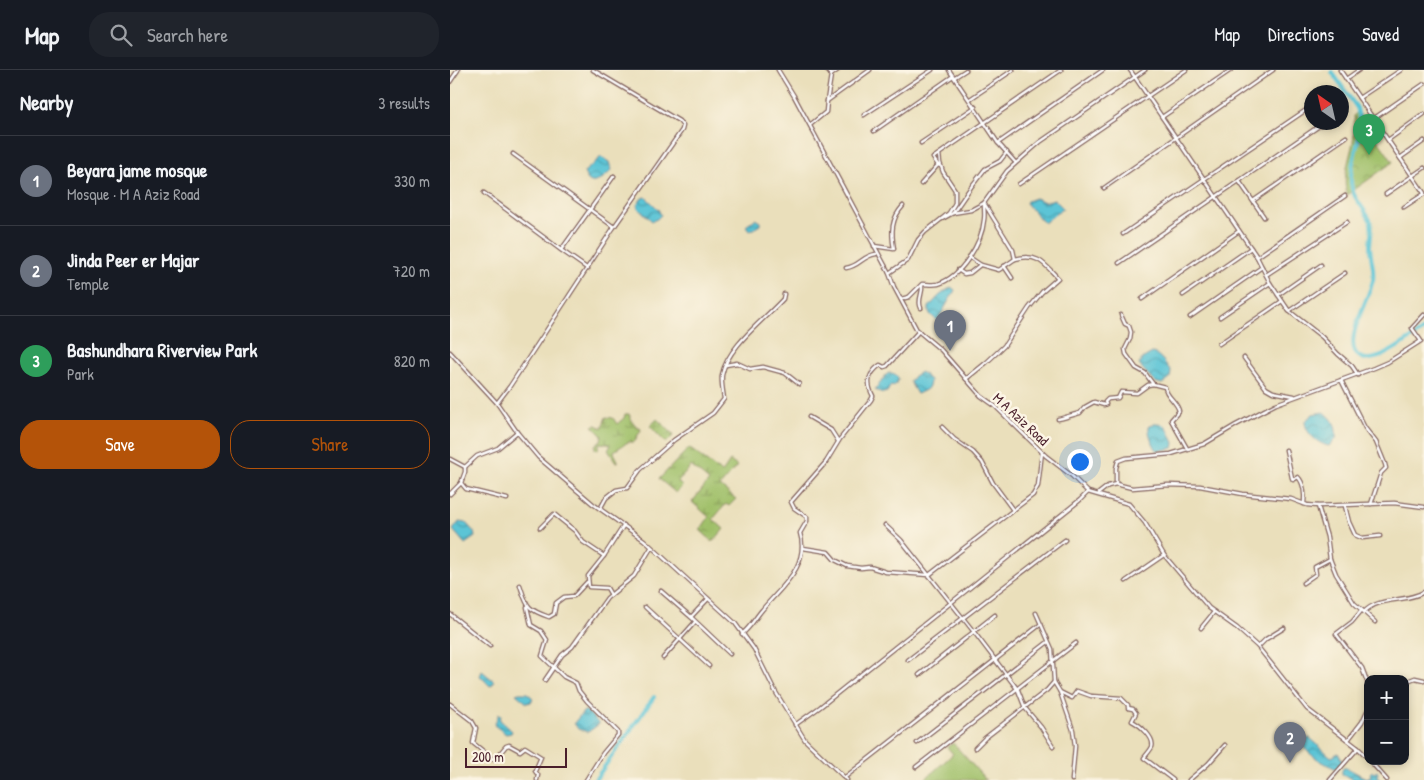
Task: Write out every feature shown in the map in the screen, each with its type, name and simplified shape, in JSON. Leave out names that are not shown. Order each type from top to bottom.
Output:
[{"type":"street","points":[[450,82],[458,70]]},
{"type":"street","points":[[497,402],[510,386],[683,126],[594,70]]},
{"type":"street","name":"M A Aziz Road","points":[[778,70],[810,125],[918,331],[941,350],[980,396],[995,406],[1042,452],[1072,476],[1088,492]]},
{"type":"street","points":[[827,70],[831,75]]},
{"type":"street","points":[[810,125],[826,112],[831,75],[838,70]]},
{"type":"street","points":[[827,101],[870,70]]},
{"type":"street","points":[[864,115],[932,70]]},
{"type":"street","points":[[949,70],[998,143],[1016,162]]},
{"type":"street","points":[[874,131],[966,70]]},
{"type":"street","points":[[970,99],[1013,70]]},
{"type":"street","points":[[889,273],[908,260],[918,240],[949,213],[955,202],[955,190],[933,158],[1061,70]]},
{"type":"street","points":[[998,143],[1104,70]]},
{"type":"street","points":[[1130,70],[1257,256],[1270,283],[1289,311],[1322,337],[1352,366],[1358,375]]},
{"type":"street","points":[[942,218],[970,210],[984,203],[998,182],[1016,162],[1040,142],[1144,70]]},
{"type":"street","points":[[1018,184],[1186,70]]},
{"type":"street","points":[[1162,117],[1231,70]]},
{"type":"street","points":[[1104,188],[1273,70]]},
{"type":"street","points":[[1340,70],[1424,193],[1404,206]]},
{"type":"street","points":[[1346,79],[1359,70]]},
{"type":"street","points":[[1359,98],[1401,70]]},
{"type":"street","points":[[1373,118],[1424,84]]},
{"type":"street","points":[[922,143],[974,107]]},
{"type":"street","points":[[1123,234],[1304,111]]},
{"type":"street","points":[[1388,140],[1424,114]]},
{"type":"street","points":[[1119,263],[1313,130]]},
{"type":"street","points":[[1253,201],[1346,137]]},
{"type":"street","points":[[1400,158],[1424,141]]},
{"type":"street","points":[[953,214],[985,169],[1000,161],[1007,152]]},
{"type":"street","points":[[921,184],[939,166],[939,153]]},
{"type":"street","points":[[513,154],[614,227]]},
{"type":"street","points":[[1386,194],[1424,168]]},
{"type":"street","points":[[561,250],[614,176]]},
{"type":"street","points":[[1239,181],[1264,217]]},
{"type":"street","points":[[484,193],[588,269]]},
{"type":"street","points":[[1257,256],[1345,196]]},
{"type":"street","points":[[901,299],[909,297],[922,284],[937,284],[952,277],[974,251],[984,221],[984,203]]},
{"type":"street","points":[[984,203],[1013,250],[1015,259]]},
{"type":"street","points":[[874,246],[894,249],[891,230],[893,222],[903,206]]},
{"type":"street","points":[[1266,275],[1347,222]]},
{"type":"street","points":[[1142,299],[1239,230]]},
{"type":"street","points":[[1183,295],[1251,248]]},
{"type":"street","points":[[846,268],[856,266],[868,256],[876,254]]},
{"type":"street","points":[[966,379],[1004,346],[1029,308],[1042,292],[1058,278],[1038,258],[1025,256],[1015,259],[999,270],[981,265],[969,257]]},
{"type":"street","points":[[958,270],[964,274],[981,265]]},
{"type":"street","points":[[1278,295],[1321,265]]},
{"type":"street","points":[[1004,266],[1012,278]]},
{"type":"street","points":[[1190,317],[1262,267]]},
{"type":"street","points":[[1289,311],[1345,273]]},
{"type":"street","points":[[1220,317],[1270,283]]},
{"type":"street","points":[[921,308],[922,284]]},
{"type":"street","points":[[600,509],[606,498],[616,490],[628,488],[640,470],[674,440],[713,413],[724,399],[722,376],[726,365],[740,343],[768,316],[783,299],[784,294]]},
{"type":"street","points":[[1220,344],[1282,300]]},
{"type":"street","points":[[1121,315],[1131,332],[1125,349],[1126,354],[1136,368],[1144,373],[1155,386],[1165,387],[1166,392],[1179,407],[1179,411],[1171,420],[1188,450]]},
{"type":"street","points":[[1116,484],[1118,461],[1126,458],[1171,454],[1188,450],[1204,444],[1236,424],[1294,396],[1358,375],[1388,362],[1421,342],[1412,328],[1424,315]]},
{"type":"street","points":[[742,634],[795,572],[803,548],[800,533],[807,521],[807,517],[794,508],[791,502],[826,462],[838,442],[873,396],[869,389],[868,378],[880,365],[887,366],[918,331]]},
{"type":"street","points":[[450,352],[497,402],[517,432],[538,457],[600,509],[624,525],[734,623],[754,649],[775,691],[805,740],[845,779],[1041,624]]},
{"type":"street","points":[[1244,358],[1266,388],[1273,392],[1294,396]]},
{"type":"street","points":[[726,365],[737,363],[750,369],[763,367],[785,374],[799,384]]},
{"type":"street","points":[[1341,380],[1365,428],[1376,442],[1385,464],[1386,468],[1381,473],[1372,504]]},
{"type":"street","points":[[1058,418],[1061,419],[1071,414],[1080,413],[1092,402],[1104,406],[1108,399],[1118,398],[1121,392],[1137,393],[1148,385],[1153,384]]},
{"type":"street","points":[[809,417],[831,430],[838,442]]},
{"type":"street","points":[[942,427],[973,452],[982,462],[1013,510]]},
{"type":"street","points":[[450,494],[461,483],[465,468],[477,456],[498,448],[517,432]]},
{"type":"street","points":[[1286,450],[1293,480],[1298,477],[1301,480],[1305,497],[1304,504]]},
{"type":"street","points":[[803,548],[828,552],[835,560],[847,566],[870,567],[886,572],[930,575],[1033,495],[1038,486],[1042,452]]},
{"type":"street","points":[[450,459],[465,468]]},
{"type":"street","points":[[461,483],[466,489],[507,499]]},
{"type":"street","points":[[1099,494],[1108,486],[1116,484],[1132,488],[1200,486],[1252,495],[1291,499],[1304,504],[1318,506],[1394,503],[1424,507]]},
{"type":"street","points":[[795,725],[951,604],[1088,492],[1129,504],[1145,523],[1164,555],[1214,612],[1237,628],[1258,648],[1307,709],[1364,754]]},
{"type":"street","points":[[1318,506],[1327,537],[1330,559],[1336,574],[1354,604],[1375,622]]},
{"type":"street","points":[[1345,506],[1355,535],[1362,538],[1380,536]]},
{"type":"street","points":[[540,528],[554,514],[575,532],[583,542],[604,556]]},
{"type":"street","points":[[527,606],[537,613],[548,617],[554,614],[556,603],[564,597],[574,596],[587,582],[588,576],[604,556],[624,525]]},
{"type":"street","points":[[885,525],[901,540],[930,575],[1007,675],[1018,690],[1025,708],[1041,727],[1053,746]]},
{"type":"street","points":[[908,660],[1065,540]]},
{"type":"street","points":[[545,680],[562,655],[572,647],[611,595],[634,576],[651,548]]},
{"type":"street","points":[[1126,581],[1164,555]]},
{"type":"street","points":[[1303,583],[1316,574],[1314,567],[1330,559]]},
{"type":"street","points":[[587,582],[589,587],[607,588],[611,595]]},
{"type":"street","points":[[520,585],[531,625],[541,631],[547,640],[542,656],[564,677],[576,683],[587,702],[618,732],[618,735],[603,753],[586,780]]},
{"type":"street","points":[[662,591],[730,654]]},
{"type":"street","points":[[1365,675],[1362,668],[1336,634],[1363,611],[1378,603],[1400,600],[1424,592]]},
{"type":"street","points":[[691,618],[708,599]]},
{"type":"street","points":[[645,607],[709,666]]},
{"type":"street","points":[[1201,628],[1214,612]]},
{"type":"street","points":[[450,614],[490,646]]},
{"type":"street","points":[[1036,614],[1052,649],[1054,682],[1060,692],[1074,740],[1072,780]]},
{"type":"street","points":[[919,675],[995,615]]},
{"type":"street","points":[[663,658],[695,622]]},
{"type":"street","points":[[1258,648],[1266,639],[1284,628]]},
{"type":"street","points":[[917,743],[1048,642]]},
{"type":"street","points":[[916,767],[1018,690],[1076,643]]},
{"type":"street","points":[[1409,680],[1415,678],[1424,680]]},
{"type":"street","points":[[976,748],[985,738],[1025,708],[1054,682]]},
{"type":"street","points":[[1060,692],[1072,698],[1077,691],[1091,696],[1121,698],[1128,705],[1128,708],[1135,711],[1136,713],[1132,721],[1142,727],[1152,743],[1152,747],[1144,758],[1173,780]]},
{"type":"street","points":[[450,704],[472,721],[476,728],[473,743],[493,759],[509,745],[520,751],[525,747],[542,757],[535,771],[538,775],[537,780]]},
{"type":"street","points":[[1348,740],[1364,718]]},
{"type":"street","points":[[1189,780],[1208,764],[1225,745]]},
{"type":"street","points":[[1330,780],[1358,748]]},
{"type":"street","points":[[1373,765],[1386,780]]},
{"type":"green space","points":[[1358,112],[1393,162],[1347,195],[1345,188],[1346,172],[1354,135],[1354,115]]},
{"type":"green space","points":[[625,414],[629,414],[634,425],[641,430],[634,442],[628,442],[614,451],[618,461],[616,462],[608,450],[611,445],[602,443],[599,444],[598,450],[595,449],[595,445],[601,440],[602,436],[593,426],[597,425],[602,428],[606,417],[613,418],[617,424],[624,418]]},
{"type":"green space","points":[[657,419],[674,435],[666,443],[650,426]]},
{"type":"green space","points":[[689,448],[722,473],[730,461],[737,466],[720,486],[736,499],[729,506],[726,504],[713,519],[724,529],[713,542],[700,530],[709,517],[692,502],[709,481],[691,466],[678,482],[682,486],[676,493],[659,479]]},
{"type":"green space","points":[[953,743],[986,780],[924,780],[953,754],[947,747]]},
{"type":"water","points":[[601,157],[609,162],[612,170],[597,182],[590,181],[584,172]]},
{"type":"water","points":[[646,197],[658,209],[661,215],[652,221],[637,205],[642,198]]},
{"type":"water","points":[[1035,198],[1045,202],[1054,199],[1063,208],[1044,223],[1026,203]]},
{"type":"water","points":[[755,219],[760,222],[760,225],[750,231],[746,226]]},
{"type":"water","points":[[951,287],[955,290],[937,321],[929,313],[929,307]]},
{"type":"water","points":[[1152,353],[1160,358],[1171,371],[1170,378],[1162,384],[1155,382],[1139,365],[1142,359]]},
{"type":"water","points":[[921,372],[930,380],[930,383],[927,389],[917,394],[910,382],[914,376]]},
{"type":"water","points":[[889,373],[895,374],[898,377],[894,386],[891,385],[887,392],[883,393],[875,390],[886,375]]},
{"type":"water","points":[[1323,412],[1332,420],[1336,431],[1336,439],[1329,446],[1321,443],[1310,434],[1305,421],[1313,414]]},
{"type":"water","points":[[1155,423],[1162,424],[1168,429],[1174,443],[1173,448],[1157,451],[1149,433],[1149,426]]},
{"type":"water","points":[[459,522],[466,523],[474,532],[475,537],[465,544],[453,530]]},
{"type":"water","points":[[482,671],[494,681],[492,685],[490,686],[480,676]]},
{"type":"water","points":[[527,693],[533,698],[531,702],[527,703],[516,694]]},
{"type":"water","points":[[584,711],[587,711],[599,724],[588,732],[578,729],[574,723]]},
{"type":"water","points":[[499,714],[501,716],[500,720],[512,731],[511,733],[506,734],[494,725]]},
{"type":"water","points":[[1310,738],[1330,756],[1332,757],[1338,753],[1343,762],[1337,769],[1322,762],[1307,751],[1302,743],[1304,739]]},
{"type":"water","points":[[1345,767],[1366,778],[1371,776],[1370,773],[1372,771],[1374,773],[1377,771],[1377,776],[1380,780],[1354,780],[1342,774],[1342,769]]},
{"type":"waterway","points":[[1332,72],[1357,108],[1360,129],[1352,164],[1351,183],[1354,193],[1368,215],[1372,226],[1370,246],[1373,280],[1358,320],[1353,342],[1355,351],[1360,357],[1367,359],[1375,358],[1424,330]]},
{"type":"waterway","points":[[595,780],[654,697]]},
{"type":"place","name":"Bashundhara Riverview Park","points":[[1369,155]]},
{"type":"place","name":"Beyara jame mosque","points":[[950,351]]},
{"type":"place","name":"Jinda Peer er Majar","points":[[1290,763]]}]
